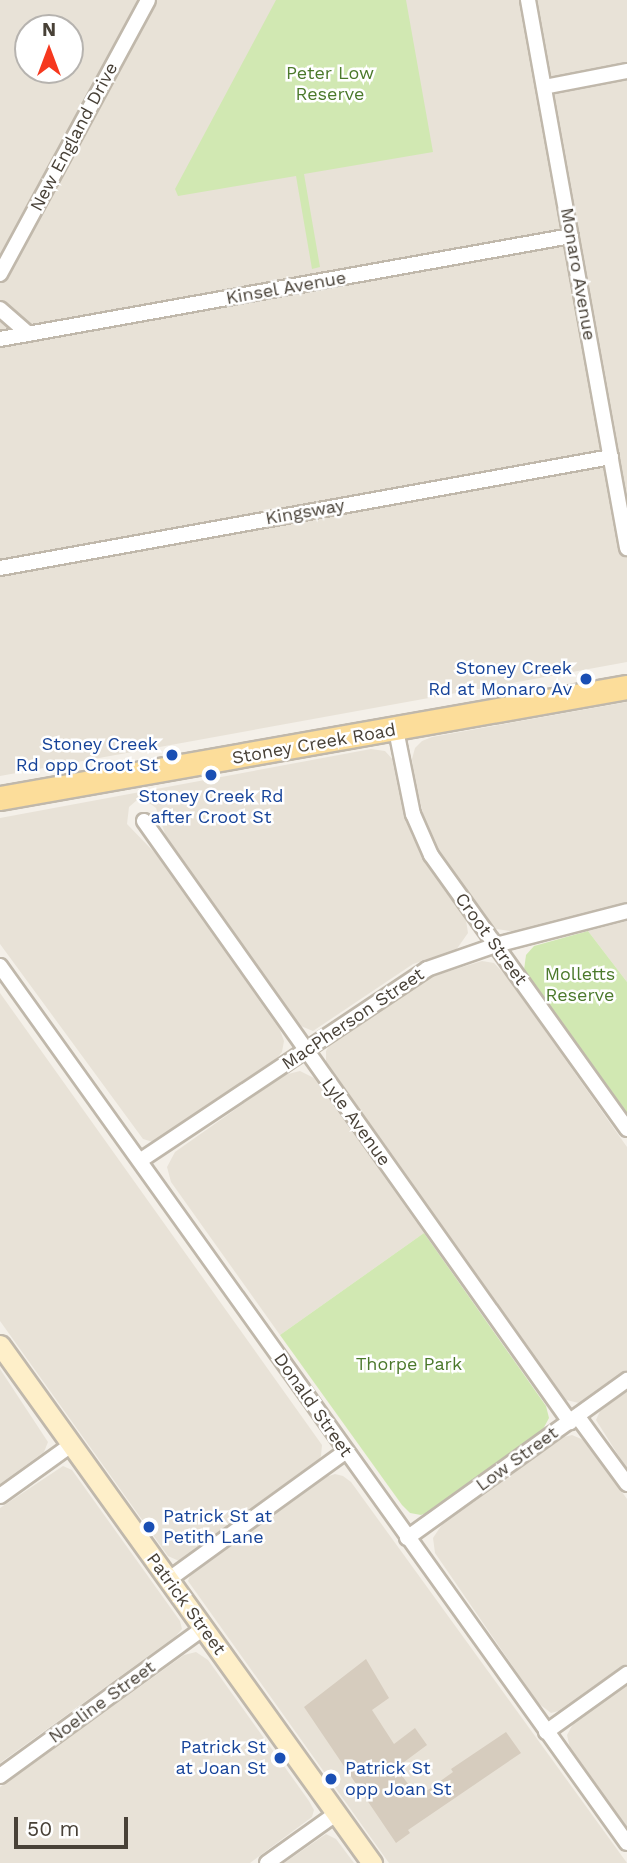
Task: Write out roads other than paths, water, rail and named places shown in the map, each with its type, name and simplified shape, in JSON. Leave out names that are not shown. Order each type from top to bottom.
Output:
[{"type":"main road","name":"Stoney Creek Road","points":[[0,798],[627,687]]},
{"type":"street","name":"New England Drive","points":[[0,274],[148,0]]},
{"type":"street","name":"Monaro Avenue","points":[[528,0],[627,548]]},
{"type":"street","points":[[544,86],[627,71]]},
{"type":"street","name":"Kinsel Avenue","points":[[0,339],[571,236]]},
{"type":"street","points":[[0,309],[29,334]]},
{"type":"street","name":"Kingsway","points":[[0,568],[611,457]]},
{"type":"street","name":"Croot Street","points":[[396,730],[413,814],[421,836],[627,1129]]},
{"type":"street","name":"Lyle Avenue","points":[[144,821],[305,1051],[574,1419],[627,1484]]},
{"type":"street","name":"MacPherson Street","points":[[141,1160],[427,969],[496,945],[627,911]]},
{"type":"street","name":"Donald Street","points":[[0,966],[627,1843]]},
{"type":"street","name":"Patrick Street","points":[[0,1345],[372,1863]]},
{"type":"street","name":"Low Street","points":[[407,1538],[627,1380]]},
{"type":"street","points":[[0,1496],[71,1445]]},
{"type":"street","points":[[168,1580],[346,1451]]},
{"type":"street","name":"Noeline Street","points":[[0,1776],[204,1628]]},
{"type":"street","points":[[546,1732],[627,1674]]},
{"type":"street","points":[[267,1863],[337,1813]]},
{"type":"place","name":"Stoney Creek Rd at Monaro Av","points":[[586,679]]},
{"type":"place","name":"Stoney Creek Rd opp Croot St","points":[[172,755]]},
{"type":"place","name":"Stoney Creek Rd after Croot St","points":[[211,775]]},
{"type":"place","name":"Patrick St at Petith Lane","points":[[149,1527]]},
{"type":"place","name":"Patrick St at Joan St","points":[[280,1758]]},
{"type":"place","name":"Patrick St opp Joan St","points":[[331,1779]]},
{"type":"park label","name":"Peter Low Reserve","points":[[330,84]]},
{"type":"park label","name":"Molletts Reserve","points":[[580,985]]},
{"type":"park label","name":"Thorpe Park","points":[[409,1364]]}]
